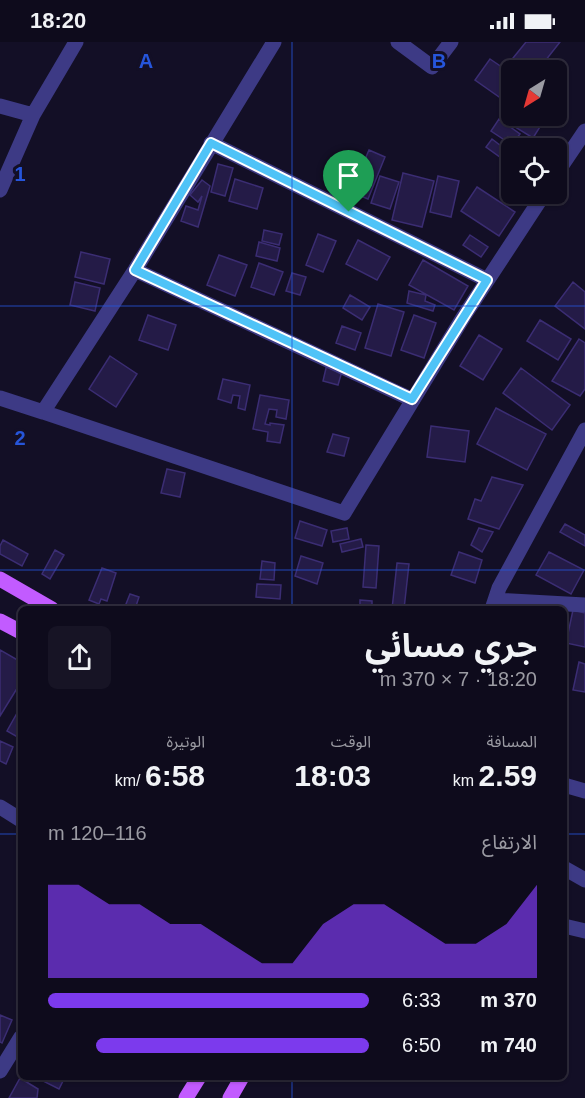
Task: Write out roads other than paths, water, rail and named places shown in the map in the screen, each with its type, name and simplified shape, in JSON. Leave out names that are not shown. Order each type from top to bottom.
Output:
[{"type":"main road","points":[[0,579],[47,606]]},
{"type":"main road","points":[[0,621],[18,630]]},
{"type":"main road","points":[[186,1098],[197,1080]]},
{"type":"main road","points":[[230,1098],[240,1080]]},
{"type":"street","points":[[0,190],[33,116],[76,42]]},
{"type":"street","points":[[43,412],[135,270],[274,42]]},
{"type":"street","points":[[398,42],[432,67],[451,42]]},
{"type":"street","points":[[0,106],[33,116]]},
{"type":"street","points":[[567,158],[585,131]]},
{"type":"street","points":[[211,143],[487,280]]},
{"type":"street","points":[[0,398],[344,513],[412,399],[537,204]]},
{"type":"street","points":[[135,270],[412,399]]},
{"type":"street","points":[[585,430],[495,599],[585,605]]},
{"type":"street","points":[[567,785],[585,791]]},
{"type":"street","points":[[0,807],[18,818]]},
{"type":"street","points":[[567,870],[585,880]]},
{"type":"street","points":[[567,927],[585,931]]},
{"type":"street","points":[[0,1071],[18,1042]]}]
